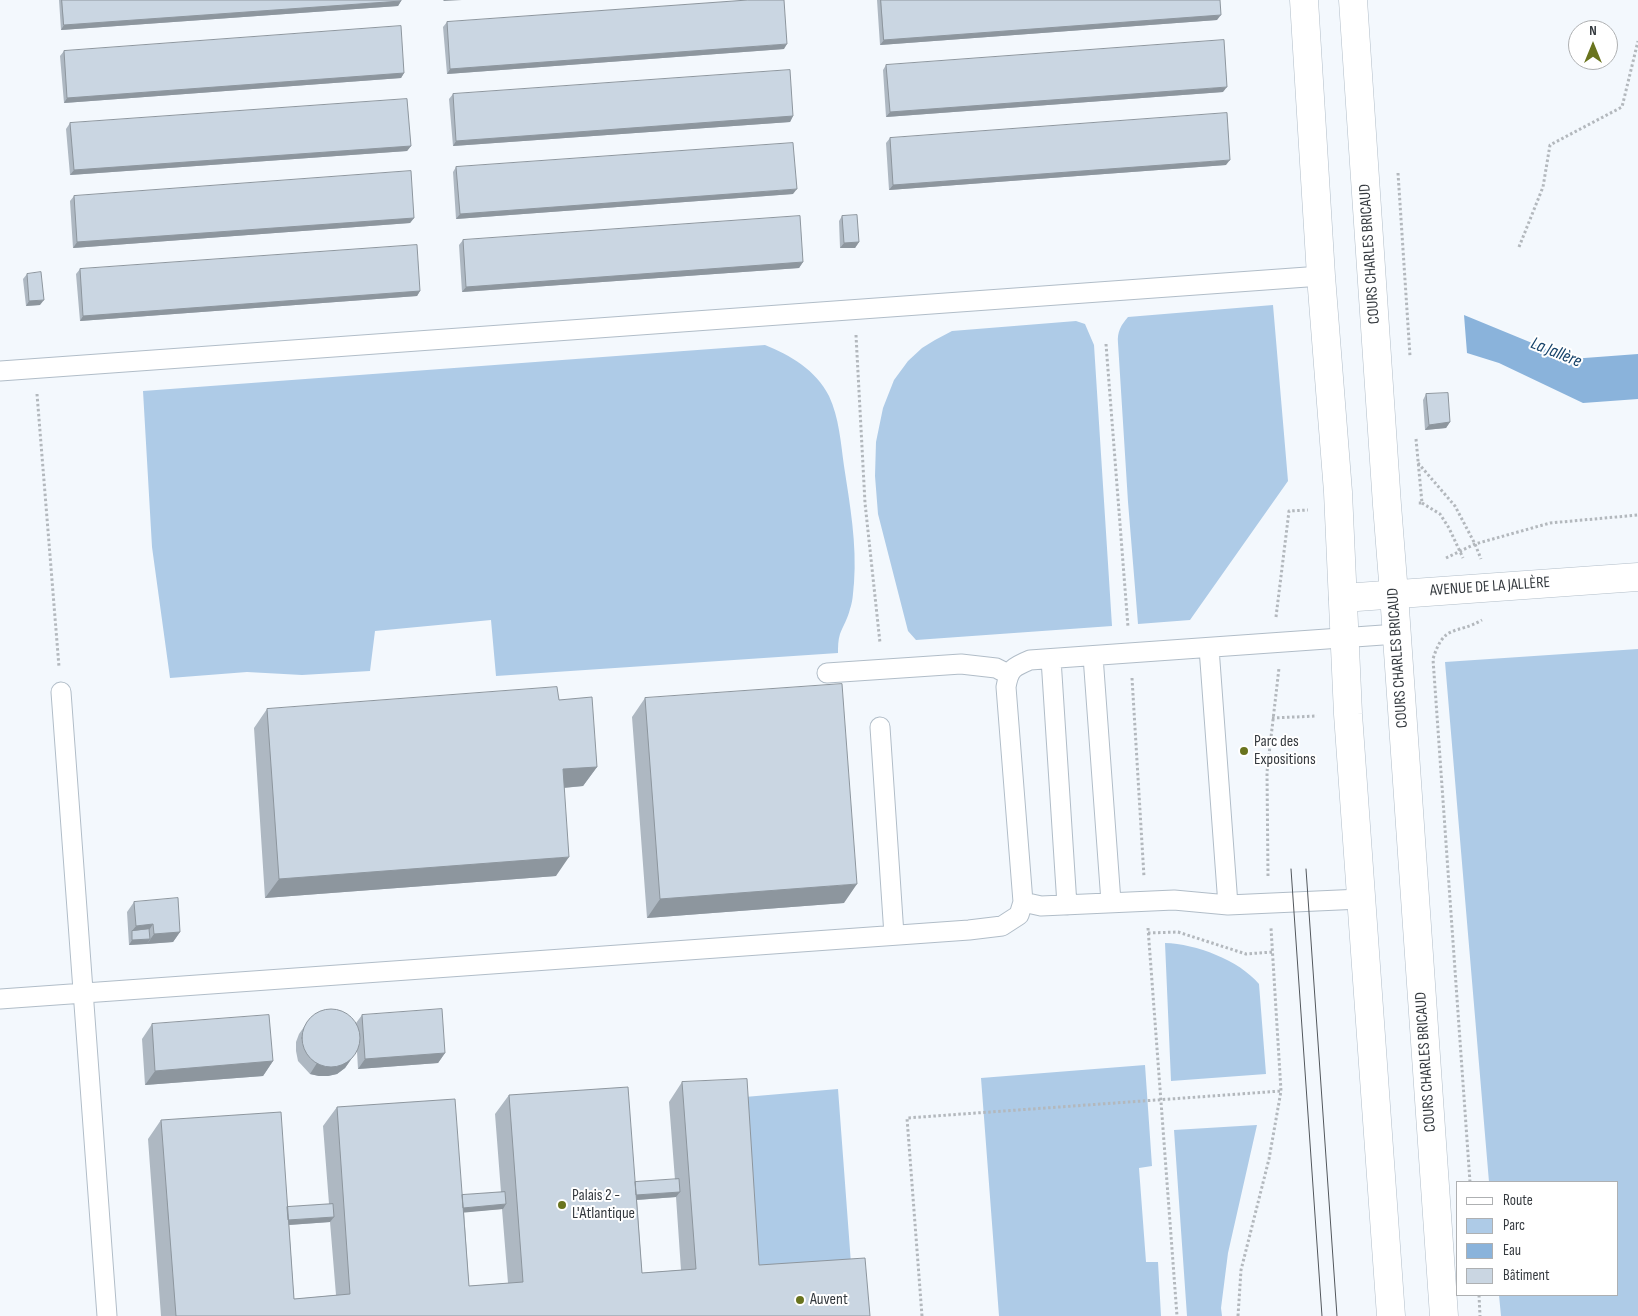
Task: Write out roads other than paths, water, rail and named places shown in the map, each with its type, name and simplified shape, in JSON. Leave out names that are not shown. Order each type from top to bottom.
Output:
[{"type":"main road","points":[[1304,0],[1338,508],[1344,638],[1361,899],[1391,1316]]},
{"type":"main road","name":"COURS CHARLES BRICAUD","points":[[1353,0],[1386,505],[1397,634],[1444,1316]]},
{"type":"main road","name":"AVENUE DE LA JALLÈRE","points":[[1343,598],[1638,577]]},
{"type":"lane","points":[[0,371],[1322,276]]},
{"type":"lane","points":[[0,999],[969,930],[1002,926],[1018,915],[1023,902],[1006,687],[1008,674],[1017,666],[1030,660],[1397,634]]},
{"type":"lane","points":[[1209,648],[1228,906]]},
{"type":"lane","points":[[1093,656],[1111,902]]},
{"type":"lane","points":[[1051,659],[1067,905]]},
{"type":"lane","points":[[827,673],[961,664],[996,668],[1008,674]]},
{"type":"lane","points":[[61,692],[107,1316]]},
{"type":"lane","points":[[880,727],[894,934]]},
{"type":"lane","points":[[1023,902],[1041,906],[1174,900],[1228,906],[1361,899]]},
{"type":"water","name":"La Jallère","points":[[1464,315],[1571,359],[1638,354],[1638,399],[1583,403],[1499,363],[1467,353]]},
{"type":"tram line","points":[[1291,869],[1322,1316]]},
{"type":"tram line","points":[[1306,869],[1337,1316]]},
{"type":"place","name":"Parc des Expositions","points":[[1244,751]]},
{"type":"place","name":"Palais 2 - L'Atlantique","points":[[562,1205]]},
{"type":"place","name":"Auvent","points":[[800,1300]]}]
